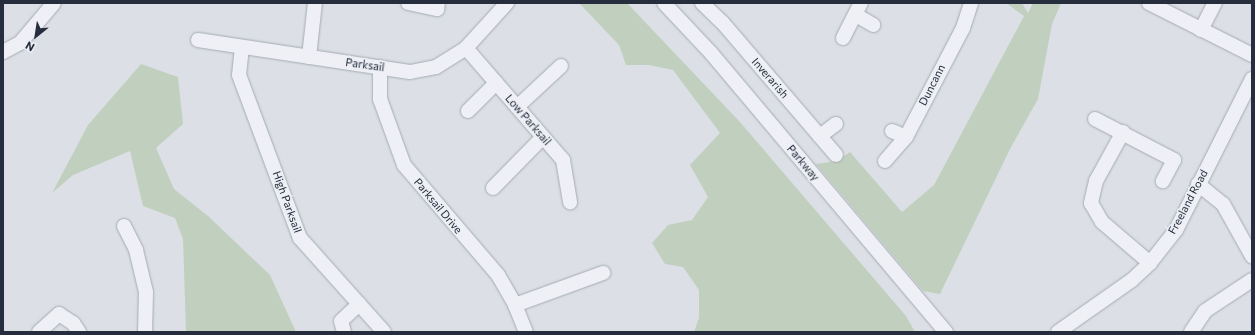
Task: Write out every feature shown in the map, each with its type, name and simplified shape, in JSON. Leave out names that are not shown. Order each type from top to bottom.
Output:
[{"type":"street","points":[[3,52],[20,43],[54,3]]},
{"type":"street","points":[[309,57],[315,3]]},
{"type":"street","points":[[408,3],[437,9],[438,3]]},
{"type":"street","name":"Parksail","points":[[198,40],[410,72],[436,67],[466,48],[507,3]]},
{"type":"street","name":"Parkway","points":[[664,3],[745,92],[943,330]]},
{"type":"street","name":"Inverarish","points":[[702,3],[722,22],[836,155]]},
{"type":"street","name":"Duncann","points":[[885,161],[906,137],[963,28],[971,3]]},
{"type":"street","points":[[1148,3],[1252,55]]},
{"type":"street","points":[[1202,30],[1215,3]]},
{"type":"street","points":[[843,38],[859,9],[873,24]]},
{"type":"street","name":"High Parksail","points":[[242,47],[239,75],[283,190],[289,215],[300,238],[384,332]]},
{"type":"street","name":"Low Parksail","points":[[466,48],[563,160],[570,202]]},
{"type":"street","points":[[517,107],[561,66]]},
{"type":"street","name":"Parksail Drive","points":[[380,68],[380,99],[404,165],[498,275],[515,305],[526,332]]},
{"type":"street","name":"Freeland Road","points":[[1058,332],[1132,280],[1150,263],[1176,230],[1252,79]]},
{"type":"street","points":[[468,111],[496,83]]},
{"type":"street","points":[[1095,119],[1123,132],[1174,160],[1163,181]]},
{"type":"street","points":[[820,136],[836,124]]},
{"type":"street","points":[[892,131],[906,137]]},
{"type":"street","points":[[1123,132],[1096,181],[1091,203],[1102,222],[1150,263]]},
{"type":"street","points":[[493,188],[543,137]]},
{"type":"street","points":[[1198,184],[1223,204],[1252,256]]},
{"type":"street","points":[[124,226],[136,250],[146,292],[145,332]]},
{"type":"street","points":[[515,305],[603,273]]},
{"type":"street","points":[[1190,332],[1204,311],[1252,280]]},
{"type":"street","points":[[344,332],[341,321],[359,304]]},
{"type":"street","points":[[39,332],[58,314],[74,323],[79,332]]},
{"type":"green space","points":[[579,3],[628,4],[740,122],[906,316],[915,332],[694,332],[699,318],[699,290],[683,267],[665,264],[652,243],[668,225],[692,220],[708,197],[690,165],[720,133],[673,70],[649,65],[626,65],[619,45]]},
{"type":"green space","points":[[1006,3],[1022,3],[1028,13],[1033,3],[1061,3],[1052,24],[1038,99],[1010,149],[940,294],[923,291],[816,164],[837,161],[850,152],[902,212],[934,185],[1024,16]]},
{"type":"green space","points":[[141,64],[178,77],[183,124],[156,148],[174,189],[208,216],[270,275],[296,332],[186,332],[183,239],[175,218],[143,206],[130,151],[73,175],[52,193],[88,125]]}]
